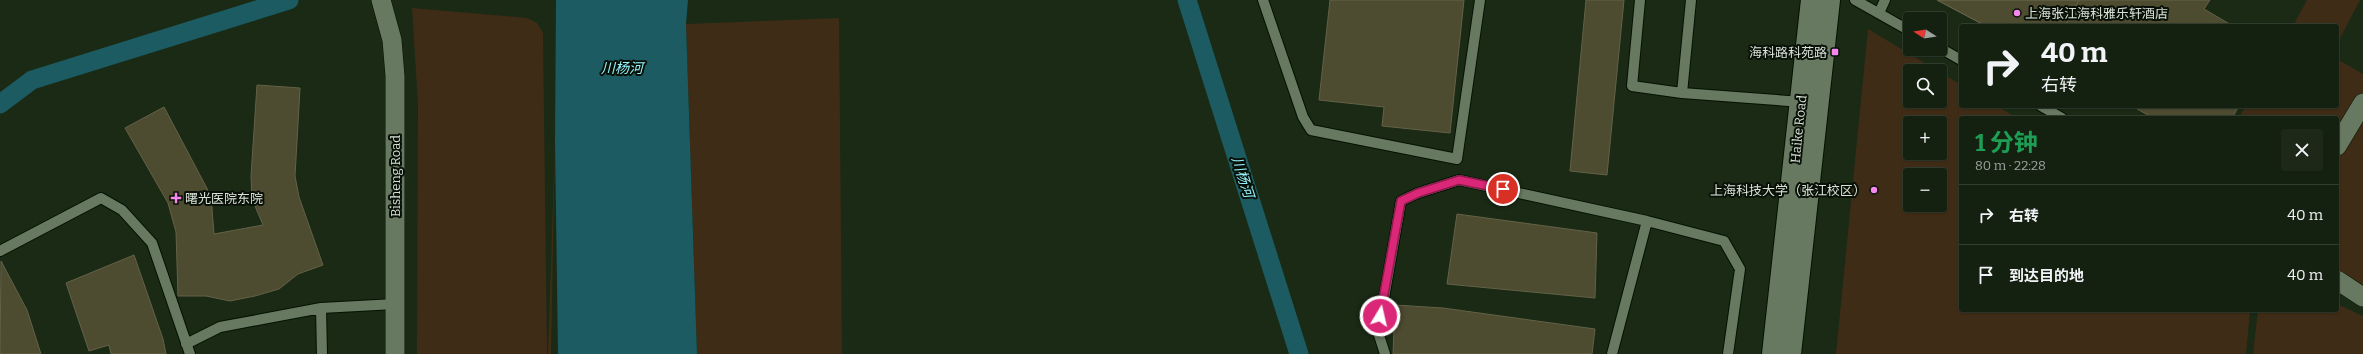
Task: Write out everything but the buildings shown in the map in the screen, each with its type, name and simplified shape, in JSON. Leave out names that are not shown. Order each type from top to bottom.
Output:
[{"type":"street","name":"Haike Road","points":[[1773,354],[1802,102],[1812,0]]},
{"type":"street","name":"Haike Road","points":[[1790,354],[1829,0]]},
{"type":"street","name":"Bisheng Road","points":[[382,3],[392,40],[395,76],[395,354]]},
{"type":"street","points":[[2339,143],[2363,103]]},
{"type":"street","points":[[2339,281],[2363,297]]},
{"type":"lane","points":[[1263,0],[1302,117],[1311,130],[1457,159],[1480,0]]},
{"type":"lane","points":[[1640,0],[1632,86],[1682,93],[1802,102]]},
{"type":"lane","points":[[1682,93],[1690,0]]},
{"type":"lane","points":[[1855,0],[1903,27]]},
{"type":"lane","points":[[1879,13],[1885,0]]},
{"type":"lane","points":[[1947,52],[1959,59]]},
{"type":"lane","points":[[2044,108],[2058,116]]},
{"type":"lane","points":[[1385,354],[1378,332],[1401,201],[1459,180],[1647,221],[1724,241],[1740,269],[1728,354]]},
{"type":"lane","points":[[0,251],[101,198],[122,210],[152,243],[190,354]]},
{"type":"lane","points":[[1612,354],[1647,221]]},
{"type":"lane","points":[[186,344],[220,327],[321,308],[395,304]]},
{"type":"lane","points":[[321,308],[322,354]]},
{"type":"shaded area","points":[[2307,0],[2360,0],[2339,40],[2339,24],[2294,24]]},
{"type":"shaded area","points":[[412,8],[527,18],[537,23],[543,33],[547,354],[417,354],[418,104]]},
{"type":"shaded area","points":[[839,18],[842,354],[697,354],[686,24]]},
{"type":"shaded area","points":[[1868,29],[1903,50],[1903,56],[1913,56],[1926,64],[1903,64],[1903,108],[1947,108],[1947,76],[1959,84],[1959,108],[2000,108],[2014,116],[1959,116],[1959,312],[2250,312],[2246,354],[1836,354]]},
{"type":"shaded area","points":[[2339,60],[2363,74],[2363,297],[2339,281],[2339,116],[2240,116],[2245,108],[2339,108]]},
{"type":"shaded area","points":[[555,142],[551,354],[548,354]]},
{"type":"shaded area","points":[[2339,305],[2363,316],[2363,354],[2253,354],[2258,312],[2339,312]]},
{"type":"water","points":[[556,0],[688,0],[686,24],[697,354],[558,354],[555,142]]},
{"type":"waterway","points":[[0,104],[32,80],[289,0]]},
{"type":"waterway","name":"川杨河","points":[[1187,0],[1299,354]]},
{"type":"place","name":"上海张江海科雅乐轩酒店","points":[[2017,13]]},
{"type":"place","name":"海科路科苑路","points":[[1835,52]]},
{"type":"place","name":"上海科技大学（张江校区）","points":[[1874,190]]},
{"type":"place","name":"曙光医院东院","points":[[176,198]]},
{"type":"route","points":[[1380,316],[1401,201],[1418,193],[1459,180],[1503,189]]}]
